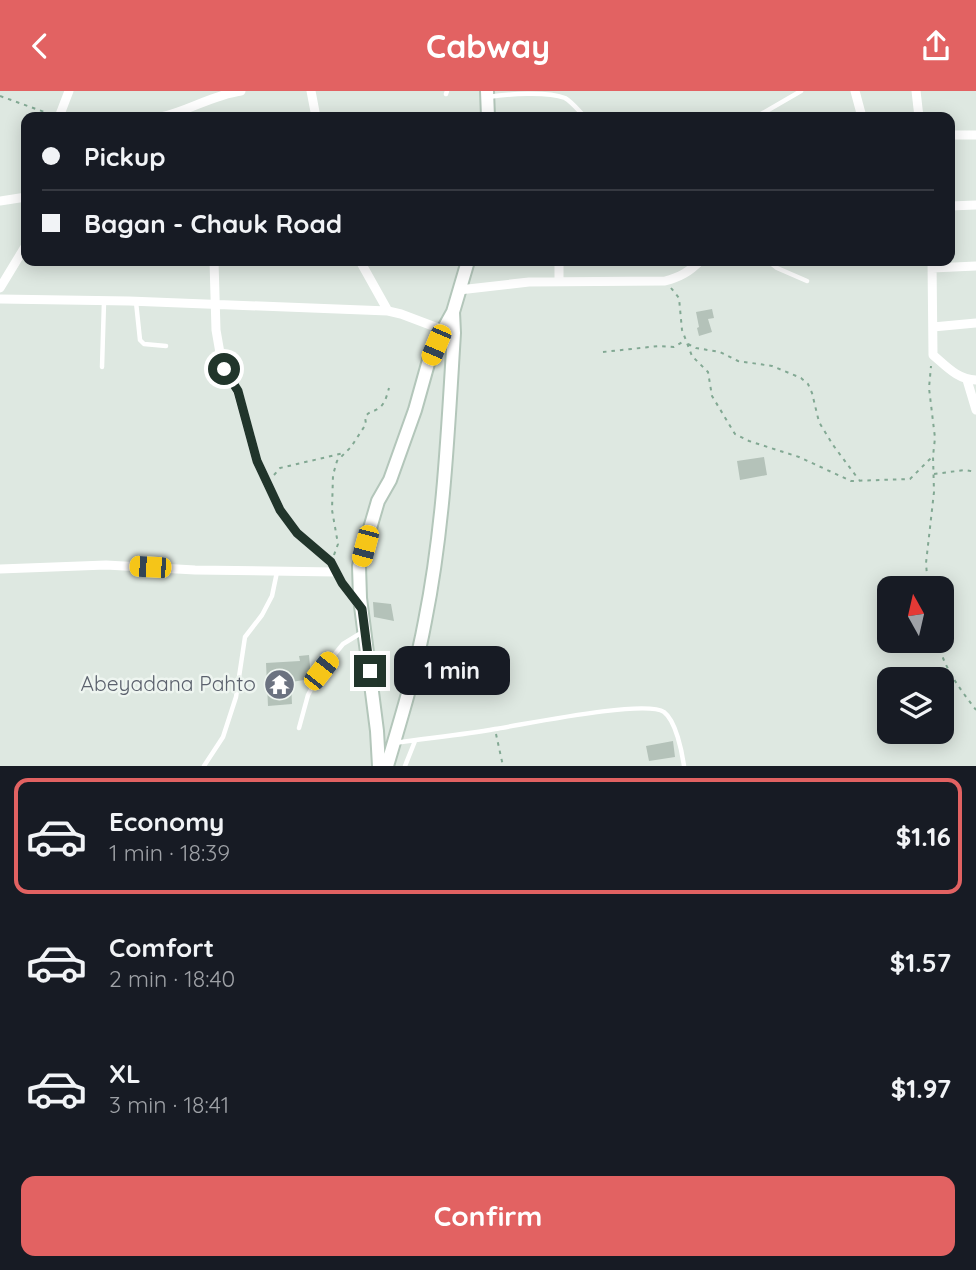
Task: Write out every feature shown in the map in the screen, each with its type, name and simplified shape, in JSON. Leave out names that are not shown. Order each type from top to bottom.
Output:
[{"type":"main road","points":[[488,94],[488,112]]},
{"type":"main road","points":[[387,766],[411,685],[435,562],[446,461],[448,331],[466,266]]},
{"type":"main road","points":[[379,766],[359,566],[378,501],[390,479],[415,410],[429,360],[448,331]]},
{"type":"street","points":[[61,112],[69,91]]},
{"type":"street","points":[[176,112],[207,99],[241,91]]},
{"type":"street","points":[[311,91],[315,112]]},
{"type":"street","points":[[855,91],[861,112]]},
{"type":"street","points":[[916,91],[918,112]]},
{"type":"street","points":[[955,135],[976,135]]},
{"type":"street","points":[[0,201],[21,198]]},
{"type":"street","points":[[955,206],[976,205]]},
{"type":"street","points":[[0,288],[21,253]]},
{"type":"street","points":[[955,265],[976,266]]},
{"type":"street","points":[[214,266],[216,330],[224,369],[238,391],[257,461],[280,510],[297,533],[331,562],[335,572],[362,609]]},
{"type":"street","points":[[363,266],[388,311]]},
{"type":"street","points":[[559,266],[559,282]]},
{"type":"street","points":[[459,290],[530,282],[666,281],[679,278],[695,266]]},
{"type":"street","points":[[932,266],[933,355],[952,372],[971,380],[976,410]]},
{"type":"street","points":[[0,299],[136,301],[388,311],[448,331]]},
{"type":"street","points":[[933,327],[976,323]]},
{"type":"street","points":[[0,569],[106,565],[335,572]]},
{"type":"lane","points":[[765,112],[801,91]]},
{"type":"lane","points":[[488,94],[548,94],[565,98],[580,112]]},
{"type":"lane","points":[[774,266],[807,281]]},
{"type":"lane","points":[[102,367],[104,301]]},
{"type":"lane","points":[[136,301],[140,340],[144,344],[166,346]]},
{"type":"lane","points":[[204,766],[223,737],[236,697],[245,637],[272,596],[277,571]]},
{"type":"lane","points":[[299,728],[308,695],[321,671],[342,644],[365,631]]},
{"type":"lane","points":[[394,743],[583,714],[656,709],[667,714],[677,732],[684,766]]},
{"type":"lane","points":[[405,766],[415,740]]},
{"type":"path","points":[[0,96],[45,112]]},
{"type":"path","points":[[666,281],[679,297],[682,330],[692,356],[708,372],[712,396],[734,434],[799,457],[850,481],[910,479],[933,456]]},
{"type":"path","points":[[603,352],[659,345],[674,347],[687,342]]},
{"type":"path","points":[[687,342],[696,348],[720,352],[738,361],[772,366],[801,378],[808,384],[819,422],[832,445],[860,481]]},
{"type":"path","points":[[927,576],[926,563],[934,492],[935,438],[929,388],[933,355]]},
{"type":"path","points":[[331,562],[338,544],[332,510],[333,475],[337,461],[366,424],[365,417],[379,408],[385,400],[389,388]]},
{"type":"path","points":[[267,483],[281,468],[345,453]]},
{"type":"path","points":[[933,474],[965,470],[976,472]]},
{"type":"path","points":[[941,653],[958,686],[976,710]]},
{"type":"path","points":[[495,729],[503,766]]},
{"type":"building","points":[[712,309],[714,318],[708,319],[712,332],[699,336],[696,312]]},
{"type":"building","points":[[764,457],[767,475],[740,480],[737,461]]},
{"type":"building","points":[[373,602],[391,604],[394,621],[374,617]]},
{"type":"building","name":"Abeyadana Pahto","points":[[309,655],[311,679],[291,682],[292,704],[268,706],[266,663],[300,661],[299,656]]},
{"type":"building","points":[[673,741],[675,757],[649,761],[646,746]]},
{"type":"place","name":"Abeyadana Pahto","points":[[279,684]]},
{"type":"route","points":[[224,369],[238,391],[257,461],[280,510],[297,533],[331,562],[342,583],[362,609],[370,671]]}]
